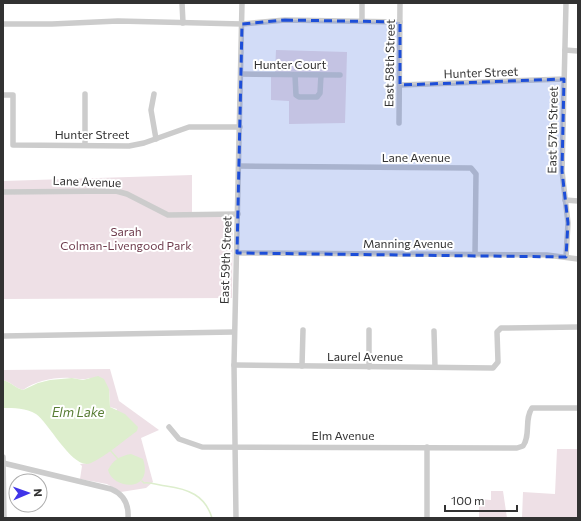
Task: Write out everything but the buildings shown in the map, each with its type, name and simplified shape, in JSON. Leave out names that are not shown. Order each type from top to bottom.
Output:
[{"type":"street","points":[[182,3],[183,23]]},
{"type":"street","name":"East 59th Street","points":[[236,518],[234,446],[234,332],[242,3]]},
{"type":"street","points":[[362,3],[362,21]]},
{"type":"street","name":"East 58th Street","points":[[399,123],[400,3]]},
{"type":"street","name":"East 57th Street","points":[[566,3],[562,171],[562,188],[568,223],[566,257]]},
{"type":"street","points":[[3,24],[52,24],[118,21],[242,24],[285,20],[400,22]]},
{"type":"street","points":[[565,50],[578,51]]},
{"type":"street","name":"Hunter Court","points":[[241,74],[340,75]]},
{"type":"street","points":[[295,75],[296,94],[299,97],[317,97],[320,93],[321,75]]},
{"type":"street","name":"Hunter Street","points":[[400,85],[564,79]]},
{"type":"street","points":[[85,94],[85,145]]},
{"type":"street","points":[[154,94],[151,110],[156,139]]},
{"type":"street","name":"Hunter Street","points":[[3,95],[13,95],[13,145],[129,146],[156,139],[173,131],[189,127],[240,127]]},
{"type":"street","name":"Lane Avenue","points":[[239,166],[473,169],[476,174],[474,255]]},
{"type":"street","name":"Lane Avenue","points":[[3,192],[116,191],[128,194],[168,214],[238,214]]},
{"type":"street","points":[[565,200],[578,200]]},
{"type":"street","name":"Manning Avenue","points":[[237,253],[474,255],[547,254],[578,259]]},
{"type":"street","name":"Laurel Avenue","points":[[234,365],[493,368],[498,362],[497,332],[501,328],[578,327]]},
{"type":"street","points":[[302,366],[303,330]]},
{"type":"street","points":[[369,330],[369,367]]},
{"type":"street","points":[[434,331],[435,367]]},
{"type":"street","points":[[3,336],[234,332]]},
{"type":"street","name":"Elm Avenue","points":[[169,427],[179,439],[192,445],[202,447],[523,446],[526,442],[528,414],[532,408],[578,408]]},
{"type":"street","points":[[427,447],[427,518]]},
{"type":"street","points":[[3,457],[4,518]]},
{"type":"street","points":[[3,463],[111,489],[123,497],[128,507],[128,518]]},
{"type":"highlighted area","points":[[285,20],[400,22],[400,85],[564,79],[562,171],[568,223],[566,257],[237,253],[242,24]]},
{"type":"green space","points":[[276,50],[347,52],[345,123],[289,124],[289,101],[271,100],[271,77],[275,72]]},
{"type":"green space","name":"Sarah Colman-Livengood Park","points":[[192,175],[192,217],[229,217],[233,221],[232,298],[3,299],[3,181]]},
{"type":"green space","points":[[110,369],[119,401],[159,430],[141,438],[153,482],[146,488],[121,492],[107,484],[80,479],[82,466],[80,464],[90,463],[117,409],[110,407],[109,389],[89,378],[52,379],[39,382],[23,390],[3,380],[3,370]]},
{"type":"green space","points":[[557,449],[578,449],[578,518],[522,518],[523,492],[555,494]]},
{"type":"green space","points":[[491,491],[503,491],[507,518],[479,518],[479,499],[491,500]]},
{"type":"water","name":"Elm Lake","points":[[98,376],[104,379],[109,389],[110,407],[125,414],[138,427],[137,431],[91,463],[84,464],[69,454],[42,419],[36,414],[24,409],[3,408],[3,380],[23,390],[38,383],[50,380],[72,378],[83,380]]},
{"type":"water","points":[[131,454],[143,459],[145,470],[143,478],[138,483],[132,485],[117,482],[111,477],[108,470],[117,459]]},
{"type":"waterway","points":[[110,450],[118,459]]},
{"type":"waterway","points":[[142,481],[144,483],[152,483],[181,489],[195,494],[205,504],[212,518]]}]
